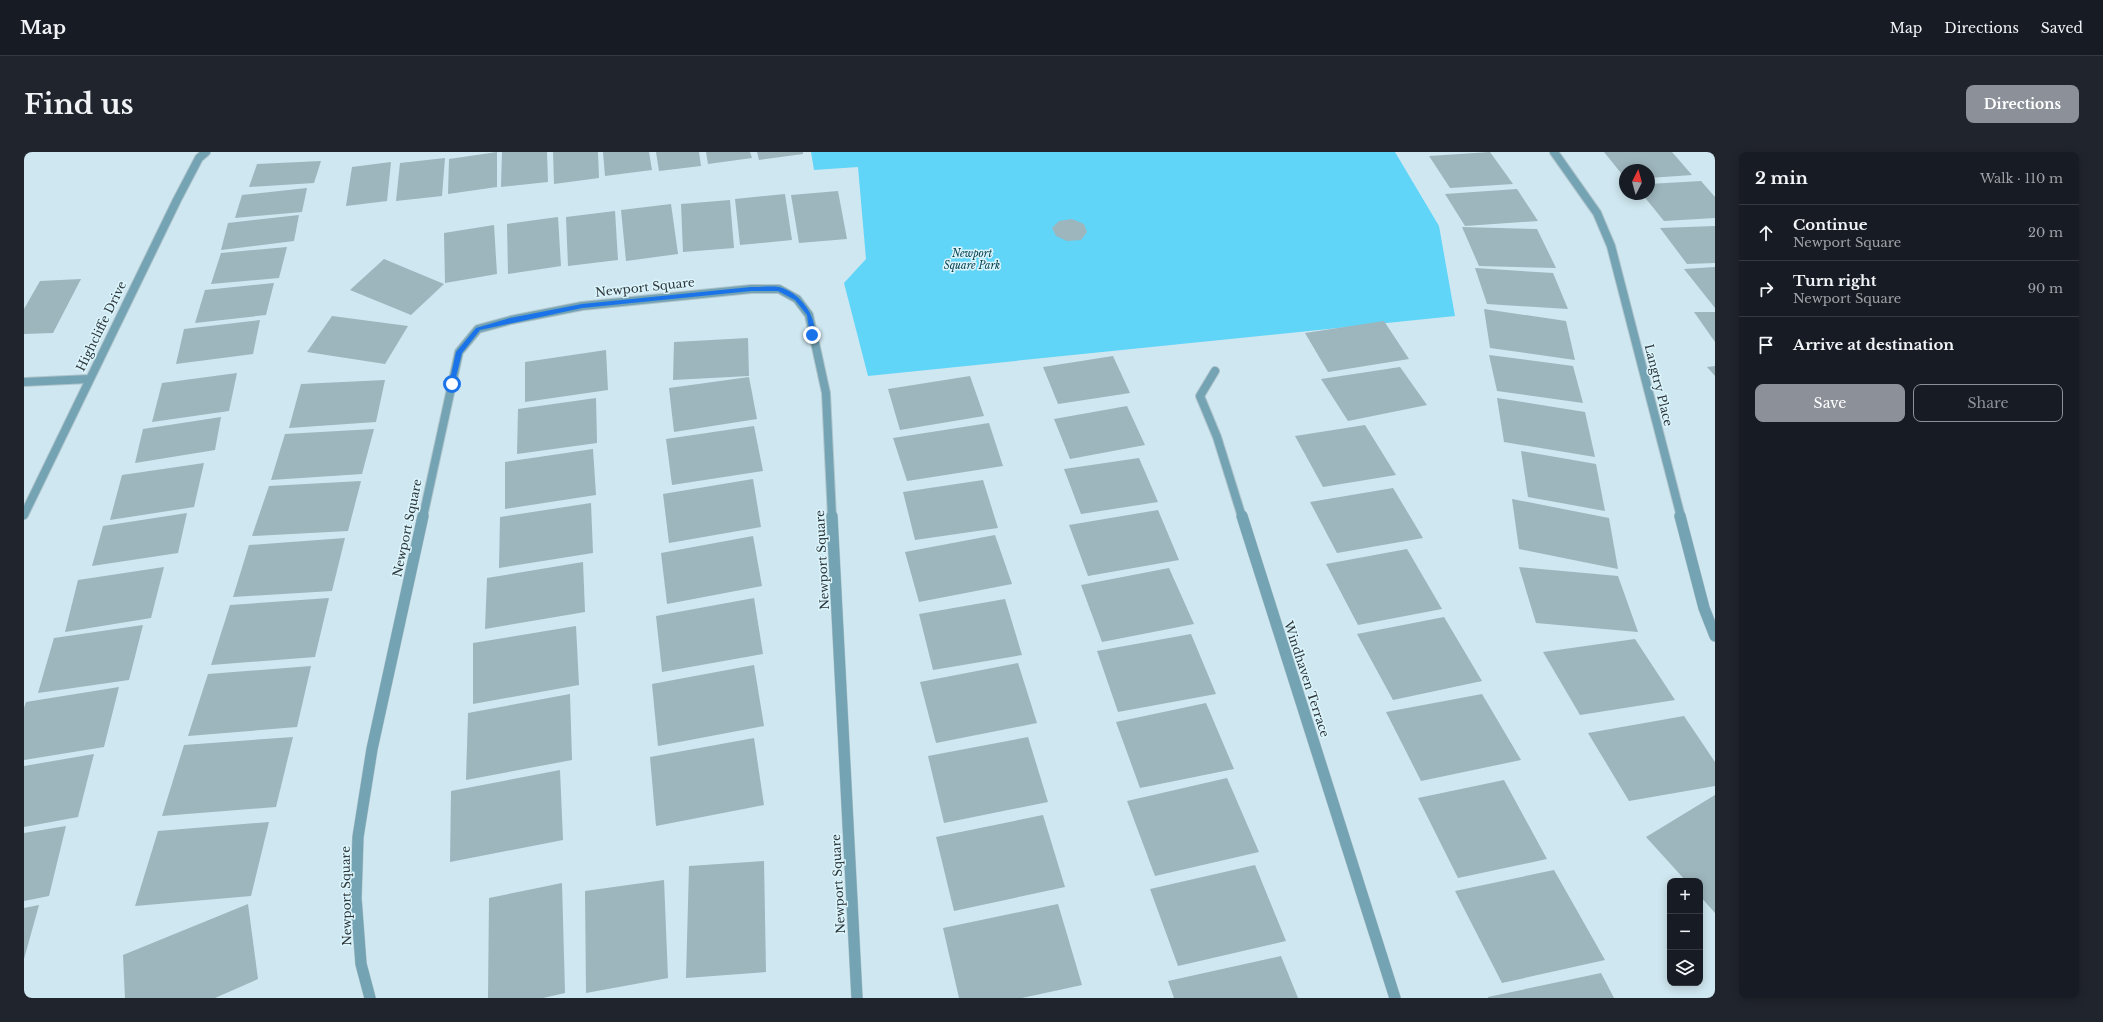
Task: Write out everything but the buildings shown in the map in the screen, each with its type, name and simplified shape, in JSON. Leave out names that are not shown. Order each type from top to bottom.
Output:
[{"type":"street","name":"Highcliffe Drive","points":[[24,515],[89,378],[177,200],[199,158],[206,152]]},
{"type":"street","name":"Langtry Place","points":[[1554,152],[1597,213],[1611,246],[1704,608],[1715,636]]},
{"type":"street","name":"Newport Square","points":[[370,998],[361,964],[356,898],[358,837],[372,749],[459,352],[478,329],[510,320],[582,306],[751,289],[779,289],[796,299],[809,314],[826,393],[857,998]]},
{"type":"street","name":"Windhaven Terrace","points":[[1214,370],[1200,396],[1217,437],[1396,998]]},
{"type":"street","points":[[24,382],[89,378]]},
{"type":"green space","name":"Newport Square Park","points":[[811,152],[1395,152],[1439,226],[1455,316],[868,376],[844,283],[866,259],[858,167],[814,170]]},
{"type":"route","points":[[452,384],[459,352],[478,329],[510,320],[582,306],[751,289],[779,289],[796,299],[809,314],[812,335]]}]
